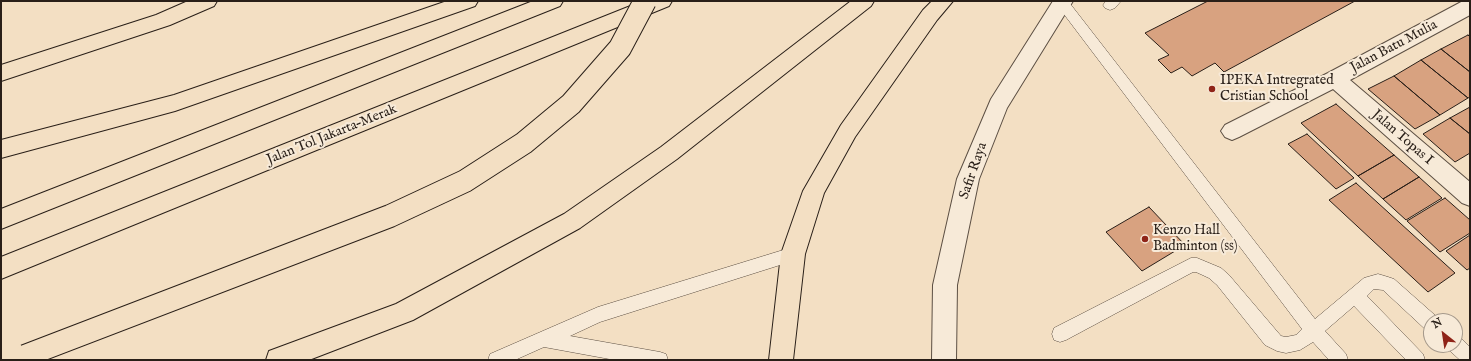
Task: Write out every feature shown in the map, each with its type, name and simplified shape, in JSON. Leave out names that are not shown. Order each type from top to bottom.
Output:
[{"type":"highway","points":[[1,73],[163,20],[206,1]]},
{"type":"highway","points":[[1,149],[175,103],[468,1]]},
{"type":"highway","points":[[1,219],[553,1]]},
{"type":"highway","points":[[19,358],[390,216],[465,181],[524,143],[570,104],[620,48],[645,1]]},
{"type":"highway","name":"Jalan Tol Jakarta–Merak","points":[[1,268],[662,1]]},
{"type":"highway","points":[[278,360],[404,312],[572,221],[669,154],[864,1]]},
{"type":"highway","points":[[781,360],[793,254],[814,191],[848,131],[930,15],[943,1]]},
{"type":"street","name":"Safir Raya","points":[[944,360],[945,284],[968,180],[998,105],[1063,2]]},
{"type":"street","name":"Jalan Batu Mulia","points":[[1232,131],[1335,79],[1470,6]]},
{"type":"street","name":"Jalan Topas I","points":[[1335,79],[1470,196]]},
{"type":"lane","points":[[1063,2],[1313,330],[1340,360]]},
{"type":"lane","points":[[496,360],[598,315],[793,254]]},
{"type":"lane","points":[[1060,334],[1190,265],[1197,265],[1215,273],[1223,280],[1271,339],[1277,343],[1293,344],[1300,342],[1370,283],[1378,281],[1388,284],[1423,316]]},
{"type":"lane","points":[[1355,296],[1417,360]]},
{"type":"lane","points":[[544,339],[660,360]]},
{"type":"building","points":[[1208,1],[1355,1],[1224,72],[1215,63],[1192,76],[1182,67],[1171,73],[1158,60],[1169,55],[1145,33]]},
{"type":"building","points":[[1468,35],[1470,37],[1470,72],[1441,49]]},
{"type":"building","points":[[1441,49],[1470,72],[1470,97],[1468,98],[1421,60]]},
{"type":"building","points":[[1421,60],[1468,98],[1440,115],[1394,76]]},
{"type":"building","points":[[1394,76],[1440,115],[1415,129],[1368,89]]},
{"type":"building","points":[[1336,104],[1394,155],[1358,176],[1301,123]]},
{"type":"building","points":[[1470,107],[1470,134],[1450,118]]},
{"type":"building","points":[[1450,118],[1470,134],[1470,153],[1455,162],[1423,134]]},
{"type":"building","points":[[1307,134],[1354,178],[1336,189],[1288,144]]},
{"type":"building","points":[[1394,155],[1419,177],[1383,199],[1358,176]]},
{"type":"building","points":[[1419,177],[1442,198],[1406,220],[1383,199]]},
{"type":"building","points":[[1356,183],[1455,273],[1428,292],[1329,200]]},
{"type":"building","points":[[1445,198],[1470,220],[1470,233],[1440,252],[1407,221]]},
{"type":"building","name":"Kenzo Hall Badminton (ss)","points":[[1149,207],[1185,245],[1142,271],[1106,232]]},
{"type":"building","points":[[1470,235],[1470,268],[1467,270],[1446,251]]},
{"type":"place","name":"IPEKA Intregrated Cristian School","points":[[1212,89]]},
{"type":"place","name":"Kenzo Hall Badminton (ss)","points":[[1145,239]]}]
